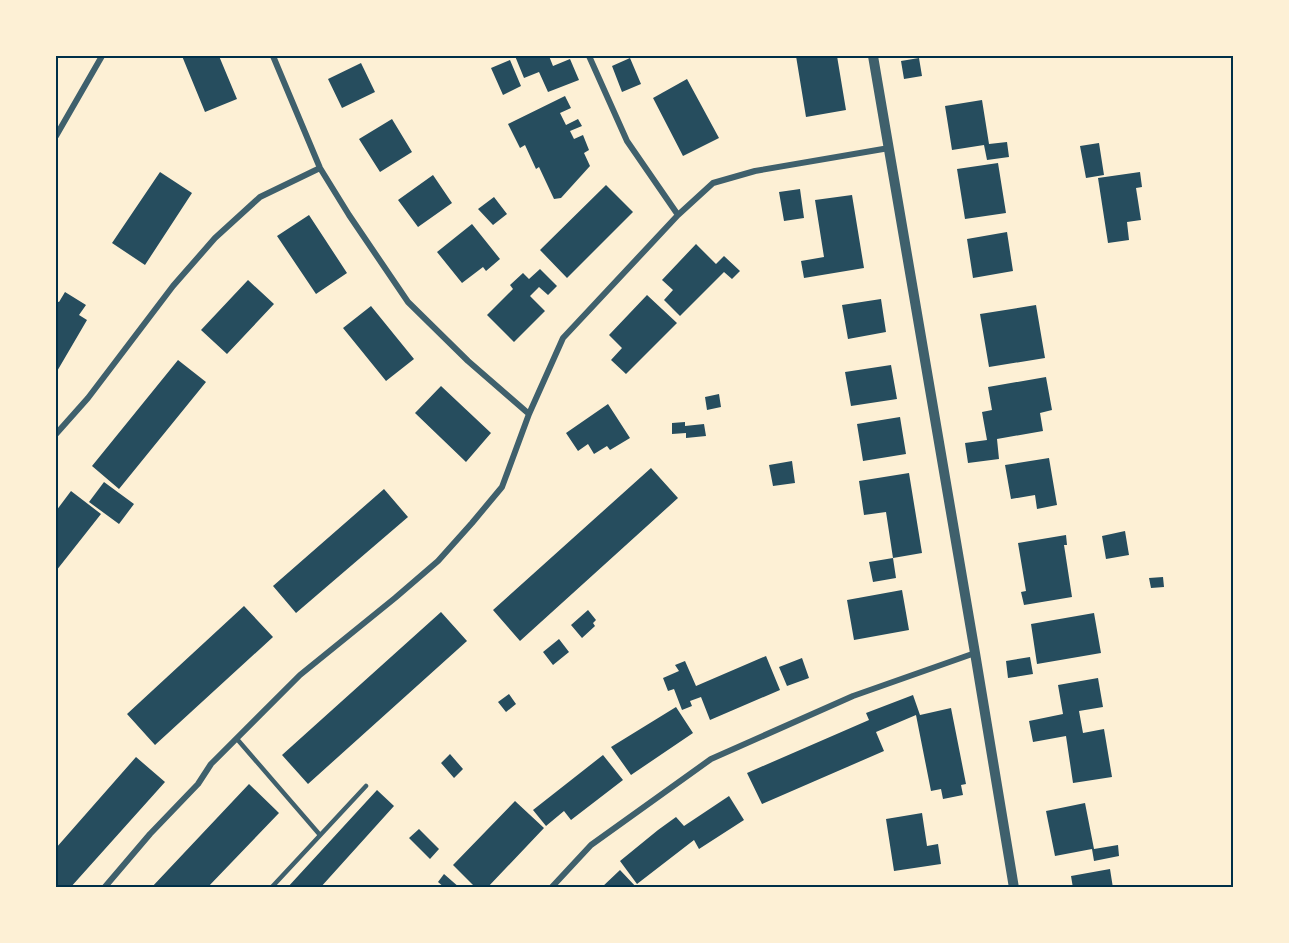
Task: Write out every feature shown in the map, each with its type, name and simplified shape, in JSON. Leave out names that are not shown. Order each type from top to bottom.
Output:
[{"type":"street","points":[[56,136],[102,56]]},
{"type":"street","points":[[273,56],[320,168],[408,302],[468,361],[529,414]]},
{"type":"street","points":[[589,56],[627,141],[678,215]]},
{"type":"street","points":[[873,56],[1014,888]]},
{"type":"street","points":[[104,888],[150,834],[198,784],[211,764],[300,675],[438,561],[502,488],[529,414],[563,338],[678,215],[713,183],[755,171],[889,148]]},
{"type":"street","points":[[56,434],[88,398],[173,286],[215,238],[260,197],[320,168]]},
{"type":"street","points":[[551,888],[591,845],[711,759],[854,696],[975,653]]},
{"type":"lane","points":[[237,739],[320,835]]},
{"type":"lane","points":[[271,888],[366,786]]},
{"type":"building","points":[[182,56],[219,56],[237,99],[205,112]]},
{"type":"building","points":[[515,56],[549,56],[553,66],[570,59],[579,80],[548,92],[539,72],[524,78]]},
{"type":"building","points":[[796,56],[837,56],[846,110],[806,117]]},
{"type":"building","points":[[630,58],[641,84],[622,92],[612,66]]},
{"type":"building","points":[[919,58],[922,76],[904,79],[901,61]]},
{"type":"building","points":[[510,60],[521,86],[503,95],[491,68]]},
{"type":"building","points":[[361,63],[375,92],[342,108],[328,79]]},
{"type":"building","points":[[687,79],[719,138],[683,156],[653,98]]},
{"type":"building","points":[[565,96],[571,108],[560,113],[566,125],[578,119],[582,126],[570,131],[574,139],[583,135],[589,150],[584,153],[590,166],[561,198],[554,199],[539,167],[536,169],[525,145],[520,148],[508,124]]},
{"type":"building","points":[[982,100],[989,144],[1007,142],[1009,157],[987,160],[984,145],[952,150],[945,106]]},
{"type":"building","points":[[392,119],[412,152],[380,172],[359,139]]},
{"type":"building","points":[[1099,143],[1104,175],[1086,178],[1080,146]]},
{"type":"building","points":[[998,163],[1006,213],[965,219],[957,169]]},
{"type":"building","points":[[160,172],[192,193],[145,265],[112,243]]},
{"type":"building","points":[[1140,172],[1142,187],[1136,188],[1141,220],[1127,222],[1129,240],[1108,243],[1098,178]]},
{"type":"building","points":[[433,175],[452,203],[418,227],[398,200]]},
{"type":"building","points":[[606,185],[633,212],[567,278],[540,250]]},
{"type":"building","points":[[800,189],[804,218],[784,221],[779,192]]},
{"type":"building","points":[[852,195],[864,268],[804,278],[801,261],[824,257],[815,200]]},
{"type":"building","points":[[494,197],[507,214],[493,225],[478,209]]},
{"type":"building","points":[[309,215],[347,273],[316,294],[277,236]]},
{"type":"building","points":[[472,224],[500,259],[486,271],[483,267],[462,283],[437,252]]},
{"type":"building","points":[[1007,232],[1013,271],[973,278],[967,239]]},
{"type":"building","points":[[696,244],[716,264],[724,256],[740,271],[732,279],[724,272],[680,316],[664,300],[673,290],[662,280]]},
{"type":"building","points":[[540,269],[557,286],[548,295],[539,287],[530,296],[545,311],[514,342],[487,315],[513,289],[510,285],[523,273],[529,279]]},
{"type":"building","points":[[248,280],[274,304],[227,354],[201,330]]},
{"type":"building","points":[[65,292],[86,305],[79,315],[87,320],[56,373],[56,301],[59,302]]},
{"type":"building","points":[[647,295],[677,323],[626,374],[611,360],[622,348],[609,335]]},
{"type":"building","points":[[881,299],[886,332],[848,339],[842,305]]},
{"type":"building","points":[[1036,305],[1045,358],[989,367],[980,314]]},
{"type":"building","points":[[371,306],[414,359],[386,381],[343,328]]},
{"type":"building","points":[[178,360],[206,382],[119,489],[92,466]]},
{"type":"building","points":[[891,365],[897,399],[851,406],[845,372]]},
{"type":"building","points":[[1046,377],[1052,410],[1040,413],[1043,431],[997,439],[999,459],[968,463],[965,443],[987,440],[982,412],[992,410],[988,387]]},
{"type":"building","points":[[441,386],[491,433],[466,462],[415,413]]},
{"type":"building","points":[[719,394],[721,407],[707,410],[705,397]]},
{"type":"building","points":[[608,404],[630,438],[610,450],[607,446],[594,454],[588,444],[578,451],[566,433]]},
{"type":"building","points":[[900,417],[906,454],[863,461],[857,424]]},
{"type":"building","points":[[685,422],[685,426],[704,424],[706,436],[686,438],[686,433],[672,434],[672,423]]},
{"type":"building","points":[[1049,458],[1057,505],[1037,509],[1035,495],[1011,499],[1005,465]]},
{"type":"building","points":[[792,461],[795,483],[773,486],[769,465]]},
{"type":"building","points":[[651,468],[678,498],[520,641],[493,610]]},
{"type":"building","points":[[909,473],[922,553],[893,558],[886,512],[864,515],[859,481]]},
{"type":"building","points":[[104,482],[134,504],[119,524],[89,502]]},
{"type":"building","points":[[384,489],[408,517],[296,613],[273,586]]},
{"type":"building","points":[[71,491],[101,514],[56,571],[56,511]]},
{"type":"building","points":[[1125,531],[1129,555],[1106,559],[1102,536]]},
{"type":"building","points":[[1066,535],[1067,545],[1064,545],[1072,597],[1024,605],[1021,592],[1026,591],[1018,543]]},
{"type":"building","points":[[893,558],[896,578],[873,582],[869,562]]},
{"type":"building","points":[[1163,577],[1164,587],[1151,588],[1149,578]]},
{"type":"building","points":[[902,590],[909,630],[854,640],[847,600]]},
{"type":"building","points":[[244,606],[273,637],[155,745],[127,714]]},
{"type":"building","points":[[588,610],[596,620],[593,623],[595,626],[582,638],[571,625]]},
{"type":"building","points":[[441,612],[467,641],[308,784],[282,755]]},
{"type":"building","points":[[1094,613],[1101,653],[1037,664],[1031,624]]},
{"type":"building","points":[[559,639],[569,652],[553,665],[543,652]]},
{"type":"building","points":[[766,656],[780,690],[710,720],[701,697],[690,701],[692,706],[682,710],[674,689],[668,691],[663,678],[679,671],[675,665],[685,661],[696,686]]},
{"type":"building","points":[[1030,657],[1033,674],[1008,678],[1006,661]]},
{"type":"building","points":[[802,658],[809,678],[787,686],[779,667]]},
{"type":"building","points":[[1098,678],[1103,707],[1079,711],[1083,733],[1104,729],[1112,777],[1073,783],[1066,736],[1033,742],[1029,721],[1063,714],[1058,685]]},
{"type":"building","points":[[509,694],[516,704],[506,712],[498,702]]},
{"type":"building","points":[[913,695],[920,715],[951,708],[966,784],[961,785],[963,795],[943,799],[941,789],[931,791],[916,715],[876,732],[884,751],[762,804],[747,773],[869,720],[866,713]]},
{"type":"building","points":[[676,707],[693,733],[631,775],[611,747]]},
{"type":"building","points":[[450,754],[463,769],[454,778],[441,763]]},
{"type":"building","points":[[603,755],[623,780],[571,820],[564,811],[546,826],[533,810]]},
{"type":"building","points":[[136,757],[165,782],[70,888],[56,888],[56,848]]},
{"type":"building","points":[[249,784],[279,813],[207,888],[151,888]]},
{"type":"building","points":[[377,790],[394,806],[320,888],[287,888]]},
{"type":"building","points":[[729,796],[744,820],[699,849],[694,840],[637,884],[620,861],[676,817],[684,826]]},
{"type":"building","points":[[515,801],[544,828],[487,888],[476,888],[453,865]]},
{"type":"building","points":[[1085,803],[1094,849],[1118,845],[1119,856],[1094,861],[1092,849],[1055,856],[1046,811]]},
{"type":"building","points":[[922,813],[927,846],[938,844],[941,864],[894,871],[886,819]]},
{"type":"building","points":[[419,829],[439,849],[430,859],[409,838]]},
{"type":"building","points":[[1110,869],[1113,888],[1073,888],[1071,876]]},
{"type":"building","points":[[620,870],[637,888],[601,888]]},
{"type":"building","points":[[444,874],[460,888],[445,888],[438,882]]}]
